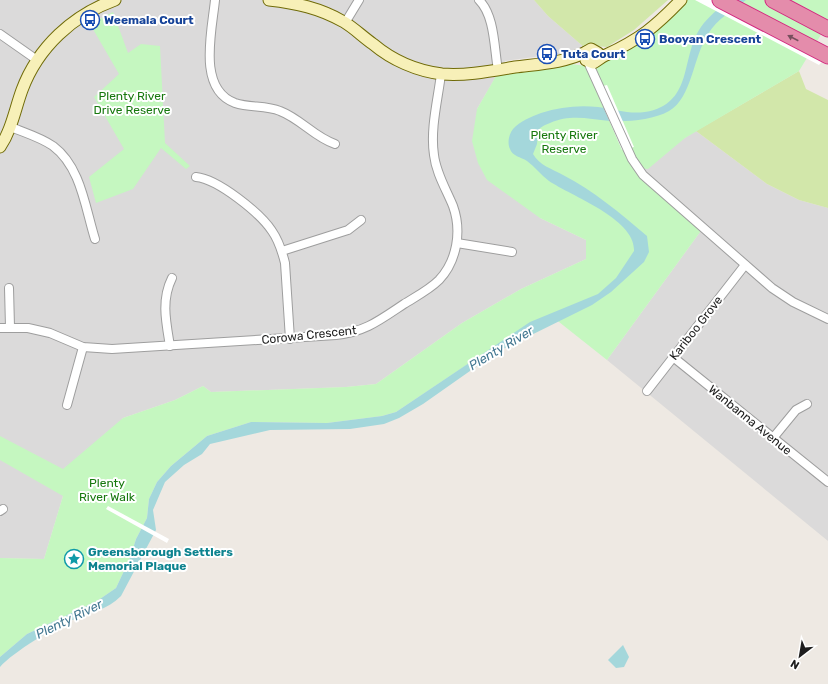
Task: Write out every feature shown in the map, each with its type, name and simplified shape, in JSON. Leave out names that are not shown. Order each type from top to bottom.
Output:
[{"type":"highway","points":[[720,0],[828,56]]},
{"type":"highway","points":[[773,0],[828,29]]},
{"type":"street","points":[[0,147],[11,127],[23,88],[37,60],[56,37],[72,23],[98,6],[115,0]]},
{"type":"street","points":[[215,0],[210,68],[213,82],[221,94],[238,104],[268,107],[282,111],[322,139],[335,144]]},
{"type":"street","points":[[269,0],[306,6],[345,23],[394,58],[415,67],[442,74],[462,74],[498,70],[559,60],[592,57],[637,40],[652,29],[681,0]]},
{"type":"street","points":[[345,23],[359,0]]},
{"type":"street","points":[[479,0],[490,21],[498,70]]},
{"type":"street","points":[[592,57],[636,32],[671,0]]},
{"type":"street","points":[[0,34],[37,60]]},
{"type":"street","points":[[592,57],[600,87],[627,149],[637,168],[651,183],[783,296],[828,319]]},
{"type":"street","name":"Corowa Crescent","points":[[0,328],[10,327],[44,332],[83,346],[112,349],[348,334],[371,326],[438,280],[450,264],[457,243],[458,230],[455,213],[438,171],[434,154],[434,129],[442,74]]},
{"type":"street","points":[[11,127],[48,143],[70,163],[77,179],[95,240]]},
{"type":"street","points":[[196,177],[216,182],[261,218],[273,232],[282,251],[286,271],[290,338]]},
{"type":"street","points":[[282,251],[348,230],[361,220]]},
{"type":"street","points":[[457,243],[512,252]]},
{"type":"street","name":"Kariboo Grove","points":[[647,391],[745,265]]},
{"type":"street","points":[[170,346],[165,304],[166,290],[172,278]]},
{"type":"street","points":[[9,288],[10,327]]},
{"type":"street","points":[[67,405],[83,346]]},
{"type":"street","name":"Wanbanna Avenue","points":[[673,357],[828,482]]},
{"type":"street","points":[[773,438],[796,410],[807,404]]},
{"type":"shaded area","points":[[0,0],[534,0],[548,16],[585,48],[577,54],[556,54],[505,61],[477,109],[540,218],[586,240],[586,259],[521,289],[462,323],[376,384],[346,387],[211,392],[203,386],[175,400],[123,418],[63,496],[44,559],[0,558]]},
{"type":"shaded area","points":[[696,131],[767,184],[799,200],[828,208],[828,541],[607,360],[703,228],[637,167]]},
{"type":"green space","points":[[534,0],[668,0],[634,30],[607,47],[596,46],[585,48],[548,16]]},
{"type":"green space","name":"Plenty River Reserve","points":[[685,0],[828,0],[828,23],[799,71],[685,138],[648,169],[638,168],[703,228],[607,360],[554,318],[504,340],[396,412],[382,416],[327,423],[251,422],[207,436],[171,466],[157,482],[149,499],[147,518],[136,539],[130,558],[116,588],[97,601],[27,634],[0,657],[0,558],[44,559],[63,496],[0,460],[0,436],[63,469],[123,418],[175,400],[203,386],[211,392],[346,387],[376,384],[462,323],[521,289],[586,259],[586,240],[540,218],[487,180],[478,163],[472,141],[477,109],[496,76],[571,64],[586,66]]},
{"type":"green space","name":"Plenty River Drive Reserve","points":[[113,12],[128,53],[141,44],[160,46],[165,143],[190,166],[186,169],[161,148],[133,189],[96,203],[89,177],[124,149],[94,97],[119,74],[90,24]]},
{"type":"green space","points":[[799,71],[806,89],[828,100],[828,208],[799,200],[767,184],[696,131]]},
{"type":"water","name":"Plenty River","points":[[729,0],[746,0],[726,15],[708,34],[703,43],[683,97],[677,105],[669,111],[656,116],[632,121],[610,121],[580,118],[558,120],[541,127],[538,131],[537,144],[533,154],[539,161],[596,195],[647,236],[649,252],[644,262],[611,292],[592,305],[497,352],[423,404],[399,418],[384,424],[350,429],[270,430],[210,444],[202,454],[184,465],[165,482],[153,510],[156,530],[121,596],[105,608],[67,622],[46,633],[24,647],[0,667],[0,657],[27,634],[97,601],[116,588],[130,558],[136,539],[147,518],[149,499],[157,482],[171,466],[207,436],[251,422],[327,423],[382,416],[396,412],[530,322],[598,294],[616,278],[634,251],[632,239],[625,229],[614,219],[586,201],[549,181],[527,161],[513,153],[509,144],[510,133],[516,126],[526,120],[541,113],[555,109],[576,106],[591,106],[626,112],[647,112],[666,104],[675,96],[681,86],[695,38],[701,27],[710,16]]},
{"type":"water","points":[[623,645],[629,657],[624,667],[616,668],[608,660]]},
{"type":"pier","points":[[695,0],[736,0],[828,55],[819,65]]},
{"type":"pier","points":[[607,85],[634,147],[622,150],[595,88]]},
{"type":"pier","points":[[108,506],[169,539],[167,543],[106,509]]},
{"type":"place","name":"Weemala Court","points":[[90,20]]},
{"type":"place","name":"Booyan Crescent","points":[[645,39]]},
{"type":"place","name":"Tuta Court","points":[[547,54]]},
{"type":"place","name":"Greensborough Settlers Memorial Plaque","points":[[74,559]]},
{"type":"park label","name":"Plenty River Walk","points":[[107,490]]}]
